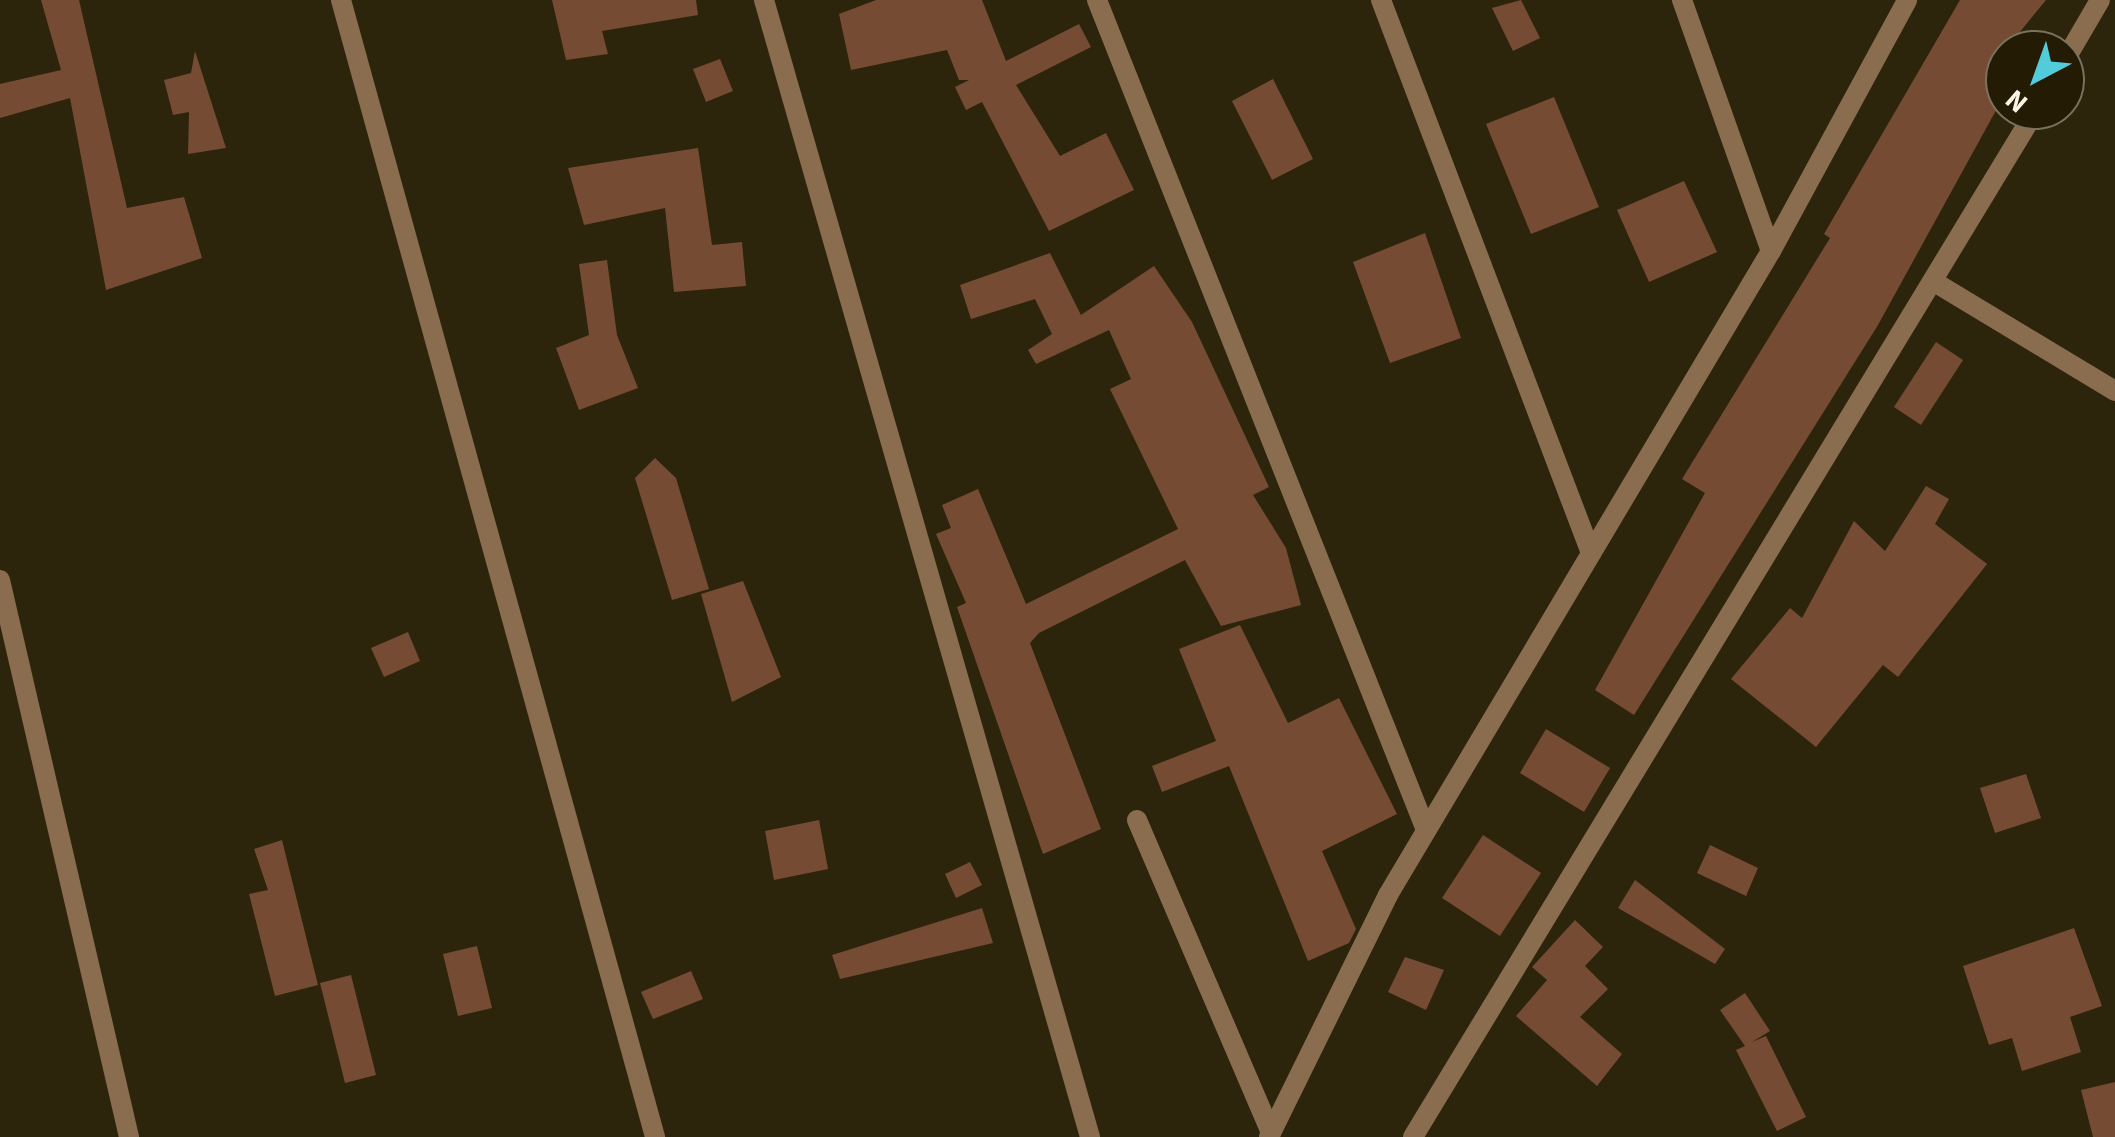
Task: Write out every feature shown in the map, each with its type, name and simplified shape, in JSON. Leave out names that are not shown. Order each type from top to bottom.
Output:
[{"type":"street","points":[[341,0],[654,1137]]},
{"type":"street","points":[[764,0],[1090,1137]]},
{"type":"street","points":[[1097,0],[1426,830]]},
{"type":"street","points":[[1381,0],[1591,553]]},
{"type":"street","points":[[1682,0],[1772,251]]},
{"type":"street","points":[[1270,1135],[1426,830],[1772,251],[1906,0]]},
{"type":"street","points":[[2082,30],[2100,0]]},
{"type":"street","points":[[1413,1137],[1936,283],[2024,130]]},
{"type":"street","points":[[1936,283],[2115,390]]},
{"type":"street","points":[[0,580],[130,1137]]},
{"type":"street","points":[[1138,820],[1270,1135]]},
{"type":"building","points":[[41,0],[79,0],[127,208],[184,197],[202,258],[106,290],[70,98],[0,118],[0,84],[61,70]]},
{"type":"building","points":[[552,0],[696,0],[698,15],[602,31],[608,54],[566,60]]},
{"type":"building","points":[[876,0],[982,0],[1006,61],[1079,24],[1091,47],[1016,85],[1060,156],[1106,133],[1134,190],[1049,231],[982,102],[966,110],[955,87],[969,80],[959,80],[947,50],[851,70],[839,14]]},
{"type":"building","points":[[1521,0],[1540,38],[1513,51],[1492,8]]},
{"type":"building","points":[[1960,0],[2046,0],[2021,30],[1985,30],[1985,130],[1878,325],[1634,715],[1595,690],[1705,493],[1682,479],[1830,238],[1824,234]]},
{"type":"building","points":[[195,51],[226,148],[188,154],[189,112],[173,115],[164,80],[191,73]]},
{"type":"building","points":[[720,59],[733,91],[706,102],[693,69]]},
{"type":"building","points":[[1273,79],[1313,159],[1272,180],[1232,101]]},
{"type":"building","points":[[1554,97],[1599,207],[1531,234],[1486,124]]},
{"type":"building","points":[[698,148],[712,245],[742,242],[746,286],[674,292],[665,208],[584,225],[568,168]]},
{"type":"building","points":[[1684,181],[1717,252],[1649,282],[1617,210]]},
{"type":"building","points":[[1425,233],[1461,338],[1390,363],[1353,262]]},
{"type":"building","points":[[1050,253],[1081,315],[1154,266],[1192,322],[1269,487],[1253,495],[1286,548],[1301,605],[1221,626],[1185,560],[1039,633],[1030,643],[1101,829],[1043,854],[957,607],[966,603],[936,534],[951,528],[942,505],[978,489],[1026,604],[1178,529],[1110,389],[1131,379],[1109,330],[1036,364],[1028,350],[1052,334],[1035,299],[971,319],[960,285]]},
{"type":"building","points":[[607,260],[617,335],[638,388],[579,410],[556,348],[589,335],[579,264]]},
{"type":"building","points":[[1936,342],[1963,360],[1921,425],[1894,407]]},
{"type":"building","points":[[655,458],[676,478],[709,589],[672,600],[635,478]]},
{"type":"building","points":[[1926,486],[1949,499],[1935,524],[1987,564],[1898,677],[1883,665],[1816,747],[1731,679],[1790,608],[1802,618],[1854,521],[1885,551]]},
{"type":"building","points":[[743,581],[781,677],[732,702],[701,594]]},
{"type":"building","points":[[1240,625],[1288,723],[1339,698],[1397,814],[1322,851],[1356,929],[1349,943],[1308,961],[1229,766],[1162,792],[1152,766],[1216,741],[1179,649]]},
{"type":"building","points":[[408,632],[420,661],[384,677],[371,648]]},
{"type":"building","points":[[1546,729],[1610,768],[1584,812],[1520,773]]},
{"type":"building","points":[[2026,774],[2041,818],[1995,833],[1980,788]]},
{"type":"building","points":[[819,820],[828,869],[774,880],[765,831]]},
{"type":"building","points":[[1483,835],[1541,873],[1500,936],[1442,898]]},
{"type":"building","points":[[282,840],[318,985],[275,996],[249,894],[268,890],[254,849]]},
{"type":"building","points":[[1710,845],[1758,868],[1746,896],[1697,873]]},
{"type":"building","points":[[970,862],[982,885],[956,898],[945,874]]},
{"type":"building","points":[[1635,880],[1725,949],[1715,964],[1618,908]]},
{"type":"building","points":[[982,908],[993,943],[840,979],[832,955]]},
{"type":"building","points":[[1575,920],[1603,947],[1585,966],[1608,989],[1580,1017],[1622,1054],[1597,1086],[1516,1016],[1547,980],[1532,967]]},
{"type":"building","points":[[2074,928],[2102,1006],[2070,1017],[2081,1052],[2022,1071],[2012,1038],[1989,1045],[1963,966]]},
{"type":"building","points":[[477,946],[492,1008],[458,1016],[443,954]]},
{"type":"building","points":[[1405,957],[1444,970],[1426,1010],[1388,992]]},
{"type":"building","points":[[691,971],[703,999],[653,1019],[641,992]]},
{"type":"building","points":[[351,975],[376,1075],[345,1083],[320,983]]},
{"type":"building","points":[[1745,993],[1770,1031],[1752,1042],[1766,1036],[1806,1117],[1777,1131],[1736,1050],[1745,1046],[1720,1010]]},
{"type":"building","points":[[2115,1082],[2115,1137],[2093,1137],[2081,1090]]}]
